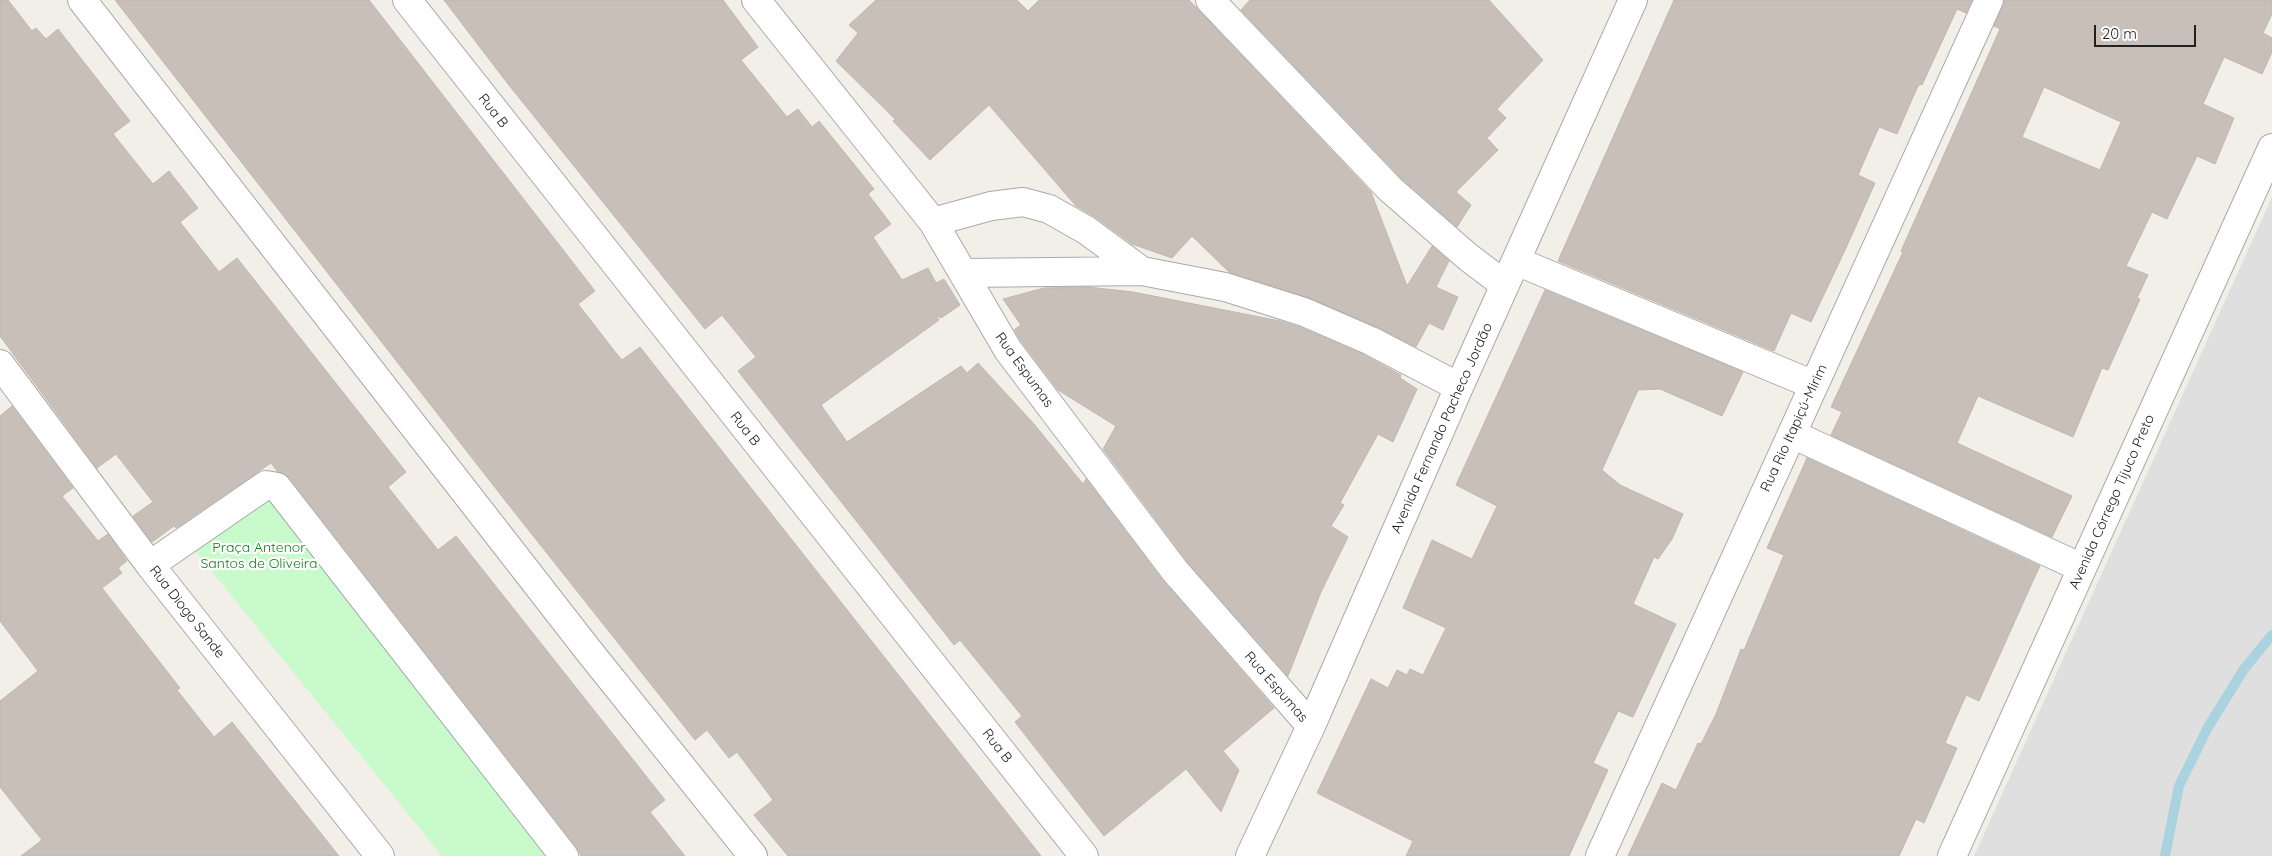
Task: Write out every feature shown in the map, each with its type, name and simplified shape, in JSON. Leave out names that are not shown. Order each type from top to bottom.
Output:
[{"type":"street","points":[[82,0],[582,642],[753,856]]},
{"type":"street","name":"Rua B","points":[[407,0],[1084,856]]},
{"type":"street","name":"Rua Espumas","points":[[756,0],[933,222],[1008,350],[1174,571],[1310,726]]},
{"type":"street","points":[[1210,0],[1390,188],[1468,257],[1505,285]]},
{"type":"street","name":"Avenida Fernando Pacheco Jordão","points":[[1250,856],[1310,726],[1459,387],[1633,0]]},
{"type":"street","name":"Rua Rio Itapiçú-Mirim","points":[[1600,856],[1989,0]]},
{"type":"street","name":"Avenida Córrego Tijuco Preto","points":[[1952,856],[2272,148]]},
{"type":"street","points":[[933,222],[991,206],[1023,202],[1049,209],[1086,230],[1142,272]]},
{"type":"street","points":[[1516,261],[1814,385]]},
{"type":"street","points":[[963,273],[1142,272],[1225,287],[1304,312],[1371,341],[1459,387]]},
{"type":"street","name":"Rua Diogo Sande","points":[[0,364],[150,565],[380,856]]},
{"type":"street","points":[[1792,434],[2082,568]]},
{"type":"street","points":[[150,565],[266,485],[277,487],[564,856]]},
{"type":"shaded area","points":[[2272,197],[2272,856],[1974,856]]},
{"type":"green space","name":"Praça Antenor Santos de Oliveira","points":[[267,491],[555,856],[442,856],[192,547]]},
{"type":"building","points":[[0,0],[8,0],[32,31],[36,28],[46,39],[58,29],[130,121],[113,134],[153,184],[169,171],[198,208],[180,222],[219,272],[237,258],[406,472],[388,487],[438,550],[456,536],[665,800],[650,812],[685,856],[581,856],[576,846],[289,477],[277,471],[271,463],[176,528],[174,526],[152,542],[133,516],[153,502],[116,454],[97,468],[0,336]]},
{"type":"building","points":[[115,0],[369,0],[595,291],[578,304],[616,353],[622,360],[640,347],[1041,856],[788,856],[754,815],[773,800],[737,752],[729,758],[707,730],[695,740],[504,499]]},
{"type":"building","points":[[444,0],[723,0],[758,47],[741,60],[787,117],[798,109],[812,127],[819,121],[874,189],[868,194],[891,224],[873,237],[902,280],[928,268],[936,283],[944,279],[960,305],[941,318],[936,315],[939,320],[821,405],[847,442],[961,366],[967,373],[978,363],[1034,424],[1083,484],[1086,479],[1163,581],[1274,708],[1223,751],[1239,770],[1221,812],[1186,769],[1104,836],[1015,722],[1022,716],[960,640],[954,645],[738,371],[756,357],[722,315],[705,329],[508,84]]},
{"type":"building","points":[[876,0],[1017,0],[1028,11],[1039,0],[1189,0],[1371,192],[1407,286],[1432,246],[1449,261],[1436,287],[1458,297],[1443,330],[1429,323],[1416,347],[1377,327],[1310,298],[1229,272],[1192,236],[1172,258],[1132,244],[1095,217],[1076,206],[989,105],[930,160],[893,121],[895,119],[836,61],[858,33],[849,25]]},
{"type":"building","points":[[1250,0],[1489,0],[1543,60],[1497,109],[1506,118],[1487,138],[1498,150],[1456,192],[1471,205],[1457,227],[1401,178],[1241,10]]},
{"type":"building","points":[[1674,0],[1972,0],[1966,13],[1957,9],[1922,85],[1920,84],[1917,88],[1897,134],[1879,127],[1858,175],[1875,183],[1846,248],[1811,322],[1791,313],[1774,351],[1558,261]]},
{"type":"building","points":[[2004,0],[2272,0],[2272,14],[2263,33],[2272,38],[2272,52],[2262,74],[2224,57],[2203,104],[2234,118],[2215,164],[2197,156],[2167,219],[2152,212],[2126,266],[2148,275],[2137,298],[2140,299],[2108,370],[2102,368],[2073,437],[1978,396],[1957,443],[2072,496],[2052,537],[1831,435],[1842,412],[1831,407],[1903,252],[1901,251],[2000,29],[1994,26]],"holes":[[[2044,87],[2121,122],[2100,170],[2022,137]]]},
{"type":"building","points":[[1088,287],[1133,292],[1280,321],[1299,327],[1364,355],[1401,375],[1400,378],[1417,389],[1393,442],[1378,434],[1340,503],[1344,505],[1331,526],[1348,537],[1321,592],[1288,676],[1187,561],[1103,449],[1116,426],[1058,390],[1021,341],[1015,329],[1021,325],[1003,299],[1044,288]]},
{"type":"building","points":[[1545,290],[1743,372],[1722,416],[1660,389],[1638,390],[1602,470],[1620,485],[1683,514],[1672,539],[1658,559],[1654,557],[1633,604],[1676,624],[1633,717],[1618,711],[1593,763],[1608,770],[1569,856],[1406,856],[1413,841],[1317,793],[1371,679],[1388,688],[1397,670],[1407,675],[1410,669],[1423,675],[1446,628],[1403,608],[1432,540],[1472,559],[1497,506],[1456,485]]},
{"type":"building","points":[[12,406],[73,488],[62,496],[98,541],[108,534],[127,561],[118,568],[122,573],[102,588],[180,688],[177,690],[214,737],[232,722],[339,856],[21,856],[42,840],[0,787],[0,701],[38,671],[0,621],[0,416]]},
{"type":"building","points":[[1807,458],[2040,566],[1979,701],[1966,695],[1945,743],[1957,748],[1924,823],[1916,819],[1899,856],[1628,856],[1662,783],[1676,790],[1698,743],[1701,744],[1716,714],[1741,649],[1744,650],[1784,555],[1767,548]]},
{"type":"waterway","points":[[2165,856],[2179,786],[2208,727],[2244,669],[2272,635]]}]
